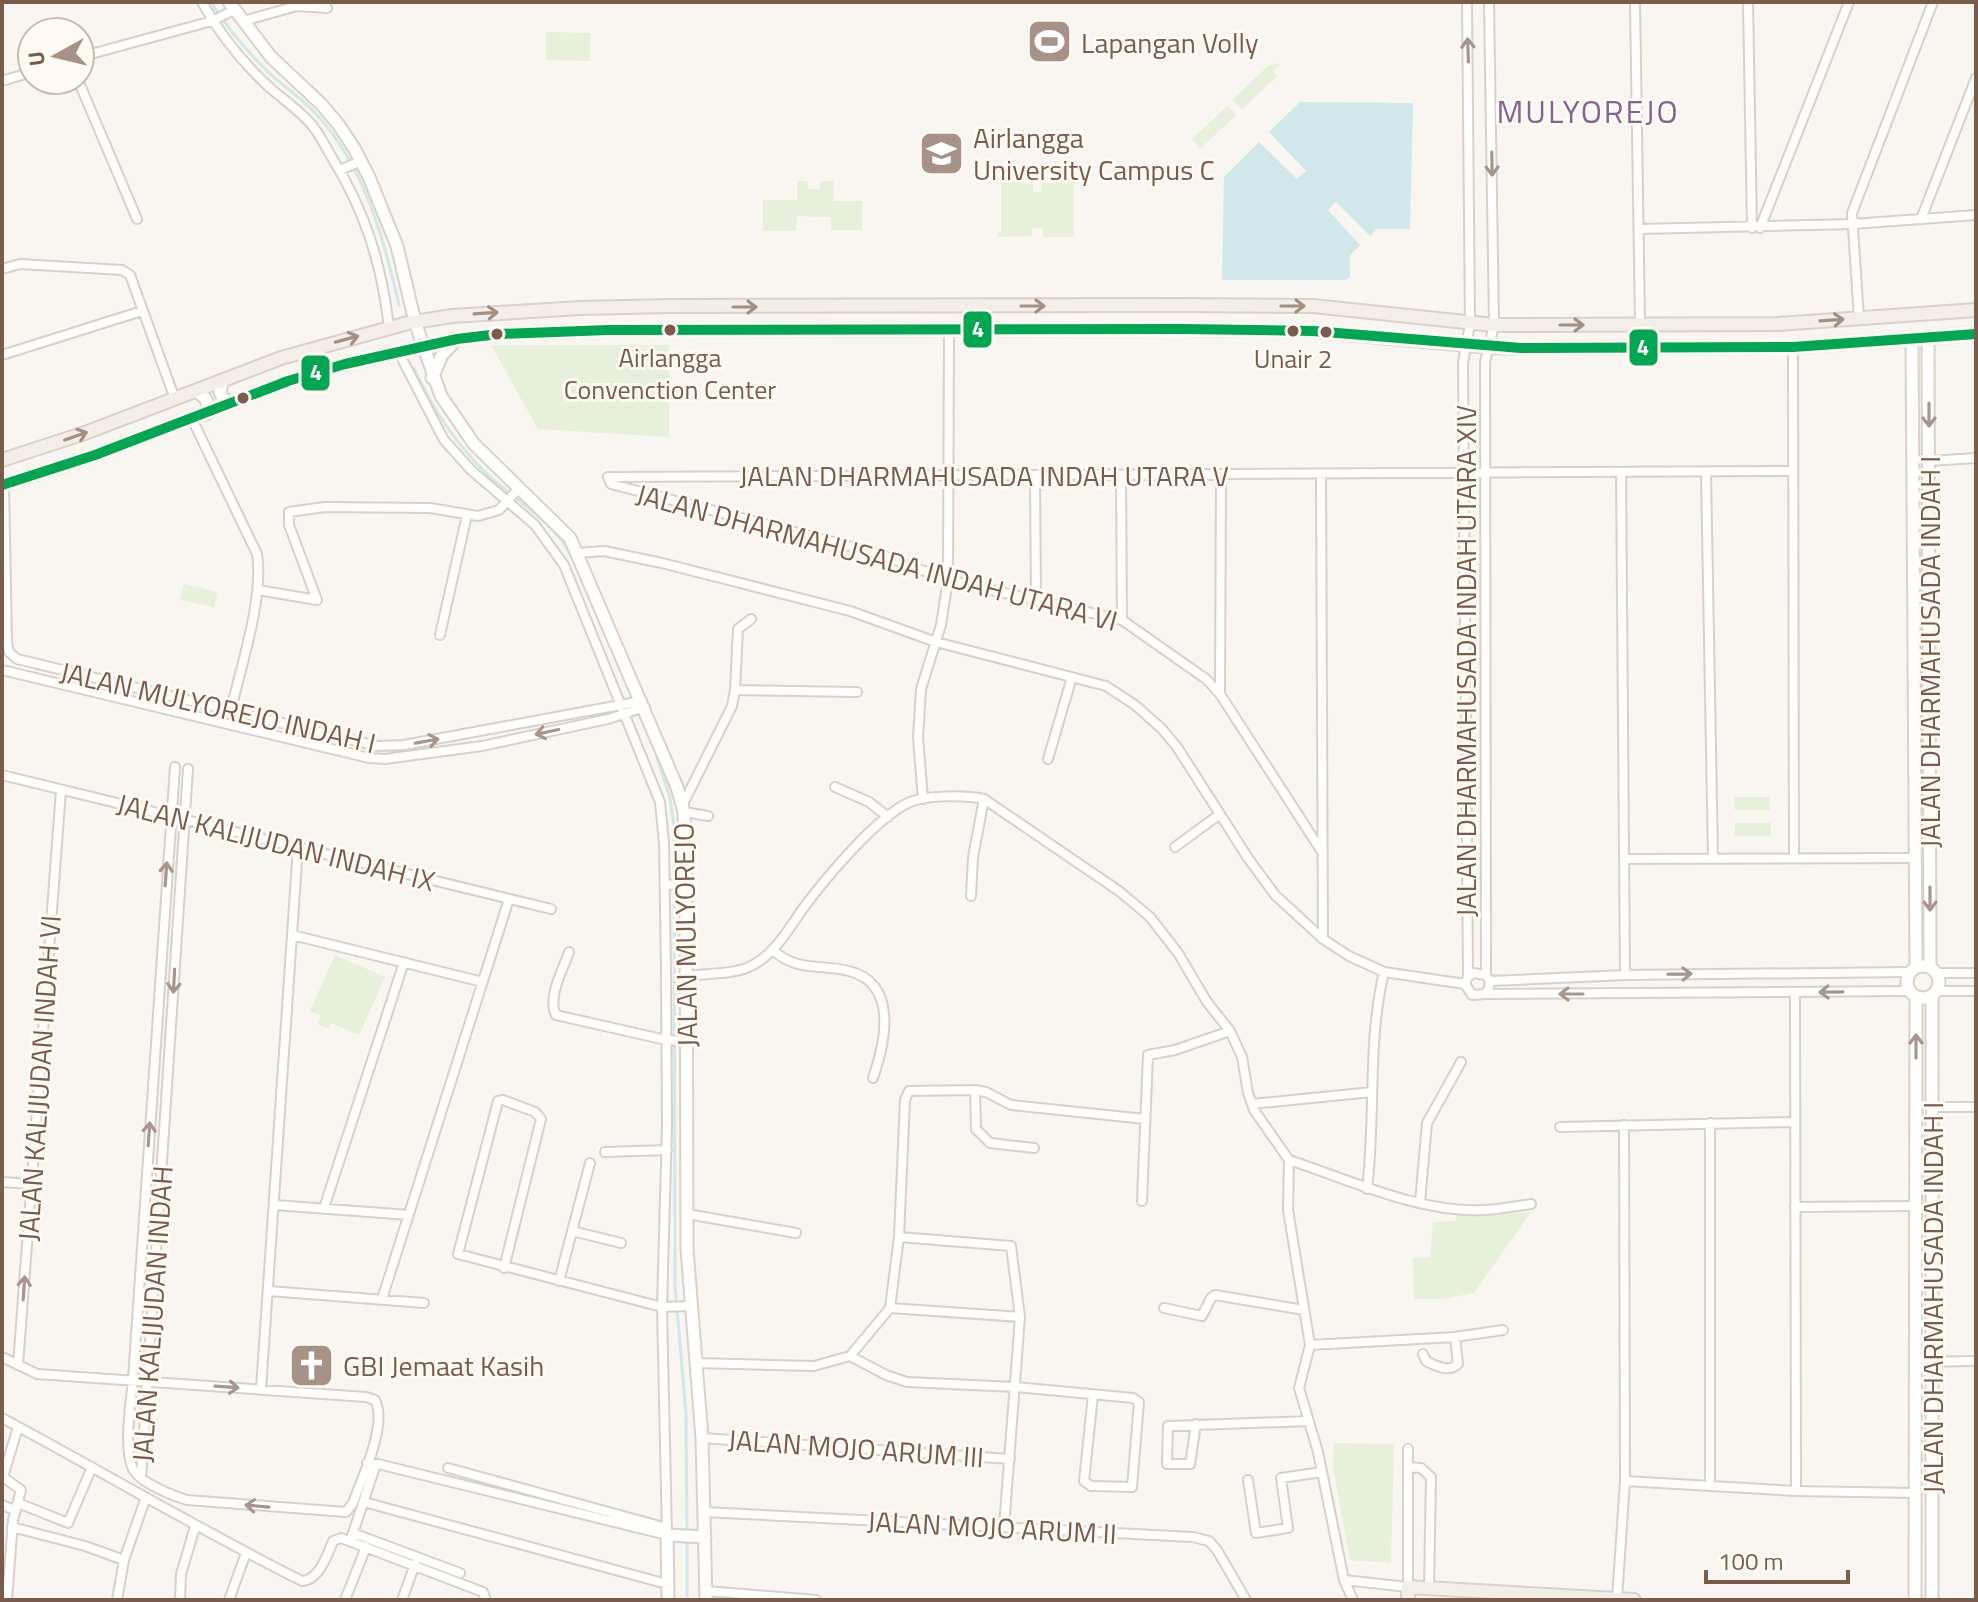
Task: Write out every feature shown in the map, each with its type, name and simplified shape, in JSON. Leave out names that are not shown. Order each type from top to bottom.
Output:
[{"type":"main road","name":"JALAN MULYOREJO","points":[[231,8],[271,57],[338,124],[397,246],[412,322],[411,350],[432,378],[467,450],[484,457],[514,495],[570,538],[683,809],[685,1041],[675,1154],[687,1214],[686,1306],[701,1363],[706,1595]]},
{"type":"main road","points":[[2,460],[85,433],[281,358],[412,322],[452,316],[580,308],[1197,305],[1354,309],[1494,325],[1778,324],[1976,310]]},
{"type":"main road","points":[[1778,324],[1774,336],[1778,347]]},
{"type":"main road","points":[[3,492],[288,381],[457,339],[499,334],[608,330],[1313,331],[1490,347],[1793,347],[1976,334]]},
{"type":"main road","name":"JALAN DHARMAHUSADA INDAH I","points":[[1928,337],[1934,970]]},
{"type":"main road","name":"JALAN DHARMAHUSADA INDAH I","points":[[1912,338],[1915,858],[1912,970]]},
{"type":"main road","points":[[432,378],[442,355],[457,339]]},
{"type":"main road","points":[[223,380],[220,392],[223,399],[233,402]]},
{"type":"main road","points":[[197,392],[206,397],[207,414]]},
{"type":"main road","points":[[1914,640],[1929,639]]},
{"type":"main road","points":[[1912,970],[1934,970],[1939,985],[1934,994],[1912,994],[1906,985],[1912,970]]},
{"type":"main road","name":"JALAN DHARMAHUSADA INDAH I","points":[[1912,994],[1916,1206],[1915,1600]]},
{"type":"main road","name":"JALAN DHARMAHUSADA INDAH I","points":[[1932,1600],[1934,994]]},
{"type":"main road","points":[[668,1600],[670,1533],[705,1537]]},
{"type":"main road","points":[[1408,1594],[1634,1600]]},
{"type":"street","points":[[202,2],[247,65],[313,126],[343,169],[359,204],[385,283],[392,327]]},
{"type":"street","name":"JALAN DHARMAHUSADA INDAH UTARA XIV","points":[[1466,980],[1463,363],[1470,324],[1467,2]]},
{"type":"street","name":"JALAN DHARMAHUSADA INDAH UTARA XIV","points":[[1488,978],[1485,362],[1494,325],[1489,2]]},
{"type":"street","points":[[1635,2],[1640,324]]},
{"type":"street","points":[[1748,2],[1756,228]]},
{"type":"street","points":[[1756,228],[1849,2]]},
{"type":"street","points":[[1859,318],[1852,213],[1933,2]]},
{"type":"street","points":[[243,21],[297,6],[327,8]]},
{"type":"street","points":[[96,53],[214,21],[231,8]]},
{"type":"street","points":[[1921,219],[1976,78]]},
{"type":"street","points":[[85,96],[137,219]]},
{"type":"street","points":[[343,169],[358,162]]},
{"type":"street","points":[[1639,229],[1756,228],[1976,215]]},
{"type":"street","points":[[2,269],[20,264],[122,270],[130,275],[175,399]]},
{"type":"street","points":[[2,355],[142,311]]},
{"type":"street","points":[[923,799],[919,765],[919,711],[948,580],[949,329]]},
{"type":"street","points":[[1793,347],[1794,858]]},
{"type":"street","points":[[411,350],[444,440],[467,450],[473,468],[514,495],[564,565],[660,802],[666,885],[668,1040],[675,1154],[665,1307],[670,1533]]},
{"type":"street","points":[[192,419],[257,554],[258,590],[231,710]]},
{"type":"street","points":[[473,468],[484,457]]},
{"type":"street","points":[[1929,461],[1976,458]]},
{"type":"street","name":"JALAN DHARMAHUSADA INDAH UTARA V","points":[[611,484],[608,480],[611,476],[1035,477],[1793,471]]},
{"type":"street","points":[[1621,472],[1625,975]]},
{"type":"street","points":[[1706,472],[1713,859]]},
{"type":"street","points":[[1321,474],[1323,939]]},
{"type":"street","points":[[1121,475],[1122,620]]},
{"type":"street","points":[[1220,694],[1221,475]]},
{"type":"street","points":[[1035,477],[1036,601]]},
{"type":"street","name":"JALAN DHARMAHUSADA INDAH UTARA VI","points":[[611,484],[879,554],[948,580],[1122,620],[1206,679],[1220,694],[1322,852]]},
{"type":"street","name":"JALAN MULYOREJO INDAH I","points":[[3,492],[4,614],[9,652],[17,659],[377,746],[404,745],[624,710]]},
{"type":"street","points":[[258,590],[317,600],[289,525],[289,512],[325,507],[430,508],[467,515],[491,514],[514,495]]},
{"type":"street","points":[[440,635],[467,515]]},
{"type":"street","points":[[578,553],[604,551],[662,563],[850,611],[936,642],[1106,686],[1118,692],[1162,729],[1275,895],[1323,939],[1349,956],[1384,972],[1466,980]]},
{"type":"street","points":[[708,816],[683,809],[732,706],[738,629],[751,619]]},
{"type":"street","points":[[2,670],[369,758],[404,758],[482,746],[641,705]]},
{"type":"street","points":[[1048,759],[1072,677]]},
{"type":"street","points":[[735,690],[857,692]]},
{"type":"street","points":[[479,731],[482,746]]},
{"type":"street","name":"JALAN KALIJUDAN INDAH","points":[[141,1478],[131,1466],[129,1448],[169,816],[175,767]]},
{"type":"street","name":"JALAN KALIJUDAN INDAH","points":[[141,1478],[188,769]]},
{"type":"street","name":"JALAN KALIJUDAN INDAH IX","points":[[2,775],[551,909]]},
{"type":"street","points":[[835,787],[869,802],[888,817]]},
{"type":"street","name":"JALAN KALIJUDAN INDAH VI","points":[[18,1365],[61,790]]},
{"type":"street","points":[[971,896],[973,857],[984,799]]},
{"type":"street","points":[[668,970],[743,969],[753,965],[773,950],[807,904],[869,831],[888,817],[913,800],[984,799],[1119,891],[1150,917],[1230,1031],[1242,1057],[1252,1104],[1289,1160],[1367,1189],[1438,1207],[1480,1211],[1531,1204]]},
{"type":"street","points":[[1175,847],[1220,814]]},
{"type":"street","points":[[261,1389],[298,847]]},
{"type":"street","points":[[1624,859],[1915,858]]},
{"type":"street","points":[[666,885],[683,884]]},
{"type":"street","points":[[382,1299],[509,899]]},
{"type":"street","points":[[292,935],[483,982]]},
{"type":"street","points":[[773,950],[798,966],[850,971],[876,988],[884,1005],[885,1023],[873,1078]]},
{"type":"street","points":[[569,952],[554,997],[556,1015],[685,1041]]},
{"type":"street","points":[[324,1208],[404,962]]},
{"type":"street","points":[[1466,980],[1473,973],[1488,978],[1912,970]]},
{"type":"street","points":[[1934,970],[1976,973]]},
{"type":"street","points":[[1367,1189],[1372,1132],[1371,1059],[1384,972]]},
{"type":"street","points":[[1466,980],[1472,995],[1479,997],[1490,988],[1488,978]]},
{"type":"street","points":[[1934,994],[1976,991]]},
{"type":"street","points":[[1795,992],[1796,1491]]},
{"type":"street","points":[[1485,994],[1912,994]]},
{"type":"street","points":[[1142,1201],[1148,1055],[1175,1050],[1230,1031]]},
{"type":"street","points":[[1420,1202],[1427,1123],[1461,1062]]},
{"type":"street","points":[[701,1363],[814,1366],[850,1356],[890,1308],[899,1237],[905,1100],[909,1091],[975,1090],[1011,1105],[1145,1119]]},
{"type":"street","points":[[975,1090],[976,1129],[990,1143],[1034,1148]]},
{"type":"street","points":[[1252,1104],[1372,1092]]},
{"type":"street","points":[[504,1268],[541,1119],[535,1112],[500,1100],[457,1253],[504,1268],[665,1307],[686,1306]]},
{"type":"street","points":[[1932,1107],[1976,1107]]},
{"type":"street","points":[[1560,1127],[1795,1122]]},
{"type":"street","points":[[1710,1123],[1710,1486]]},
{"type":"street","points":[[1617,1599],[1625,1481],[1624,1125]]},
{"type":"street","points":[[605,1152],[675,1154]]},
{"type":"street","points":[[1289,1160],[1288,1210],[1310,1345],[1299,1388],[1322,1472],[1344,1580],[1353,1600]]},
{"type":"street","points":[[559,1281],[590,1163]]},
{"type":"street","points":[[2,1182],[31,1184]]},
{"type":"street","points":[[275,1205],[409,1215]]},
{"type":"street","points":[[1795,1207],[1916,1206]]},
{"type":"street","points":[[687,1214],[796,1233]]},
{"type":"street","points":[[572,1231],[621,1243]]},
{"type":"street","points":[[899,1237],[1011,1246],[1020,1317],[1004,1527]]},
{"type":"street","points":[[269,1291],[424,1303]]},
{"type":"street","points":[[1164,1308],[1202,1316],[1215,1295],[1304,1310]]},
{"type":"street","points":[[890,1308],[1020,1317]]},
{"type":"street","points":[[1310,1345],[1455,1337],[1503,1330]]},
{"type":"street","points":[[1423,1354],[1426,1361],[1434,1365],[1446,1369],[1456,1367],[1455,1337]]},
{"type":"street","points":[[850,1356],[907,1382],[1015,1387],[1133,1398],[1139,1402],[1132,1487],[1091,1486],[1084,1481],[1093,1395]]},
{"type":"street","points":[[2,1357],[37,1374],[375,1400],[379,1407],[372,1462],[364,1502],[352,1537]]},
{"type":"street","points":[[1916,1362],[1976,1361]]},
{"type":"street","points":[[2,1418],[195,1527],[307,1582],[324,1562],[333,1541],[352,1537],[460,1573]]},
{"type":"street","points":[[1196,1424],[1190,1464],[1167,1464],[1168,1426],[1196,1424],[1309,1421]]},
{"type":"street","points":[[7,1600],[14,1515],[21,1490],[3,1477],[18,1427]]},
{"type":"street","name":"JALAN MOJO ARUM III","points":[[702,1438],[1010,1459]]},
{"type":"street","points":[[1344,1580],[1408,1594],[1408,1449]]},
{"type":"street","points":[[372,1462],[670,1533]]},
{"type":"street","points":[[141,1478],[173,1496],[187,1500],[335,1513],[349,1510],[372,1462]]},
{"type":"street","points":[[14,1515],[68,1523],[92,1467]]},
{"type":"street","points":[[1408,1467],[1421,1468],[1431,1477],[1428,1594]]},
{"type":"street","points":[[448,1468],[670,1533]]},
{"type":"street","points":[[1248,1480],[1256,1533],[1288,1528],[1281,1478],[1322,1472]]},
{"type":"street","points":[[1625,1481],[1796,1491],[1915,1493]]},
{"type":"street","points":[[117,1600],[124,1560],[146,1497]]},
{"type":"street","points":[[364,1502],[667,1584]]},
{"type":"street","points":[[2,1505],[14,1515],[124,1560]]},
{"type":"street","name":"JALAN MOJO ARUM II","points":[[705,1512],[1193,1537],[1209,1541],[1246,1600]]},
{"type":"street","points":[[180,1600],[181,1574],[195,1527]]},
{"type":"street","points":[[352,1537],[366,1547],[483,1592],[486,1600]]},
{"type":"street","points":[[345,1600],[366,1547]]},
{"type":"street","points":[[229,1600],[246,1553]]},
{"type":"street","points":[[402,1600],[415,1564]]},
{"type":"street","points":[[706,1595],[816,1600]]},
{"type":"green space","points":[[546,32],[590,33],[590,61],[546,60]]},
{"type":"green space","points":[[1280,65],[1273,71],[1277,76],[1242,110],[1232,100],[1268,66]]},
{"type":"green space","points":[[1227,106],[1236,115],[1200,149],[1192,139]]},
{"type":"green space","points":[[1051,175],[1056,175],[1057,179],[1074,178],[1074,237],[1043,237],[1043,228],[1032,228],[1032,236],[998,237],[1001,232],[1001,178],[1021,178],[1021,184],[1033,184],[1033,192],[1041,192],[1042,183],[1051,183]]},
{"type":"green space","points":[[797,181],[807,181],[808,189],[820,189],[821,181],[833,181],[834,201],[862,201],[862,230],[831,230],[831,217],[797,216],[796,231],[763,231],[763,200],[797,200]]},
{"type":"green space","points":[[491,345],[669,345],[669,437],[538,429]]},
{"type":"green space","points":[[184,584],[217,592],[214,607],[180,600]]},
{"type":"green space","points":[[1734,797],[1770,797],[1770,810],[1735,810]]},
{"type":"green space","points":[[1735,823],[1771,823],[1771,836],[1735,836]]},
{"type":"green space","points":[[335,955],[385,977],[359,1035],[332,1023],[328,1029],[318,1024],[321,1016],[310,1011]]},
{"type":"green space","points":[[1531,1212],[1474,1293],[1442,1299],[1414,1299],[1413,1258],[1430,1257],[1433,1222],[1456,1221],[1457,1215]]},
{"type":"green space","points":[[1334,1443],[1394,1444],[1391,1563],[1350,1560],[1333,1467]]},
{"type":"water","points":[[1300,102],[1413,103],[1410,229],[1377,229],[1370,236],[1336,202],[1328,210],[1360,245],[1350,255],[1350,277],[1345,280],[1222,280],[1224,177],[1259,142],[1297,179],[1306,171],[1269,132]]},
{"type":"waterway","points":[[211,2],[250,53],[316,114],[347,156],[379,229],[399,305]]},
{"type":"waterway","points":[[414,368],[428,397],[465,450],[487,474],[547,524],[566,547],[579,571]]},
{"type":"waterway","points":[[654,747],[670,798],[674,826],[675,1285],[686,1414],[687,1532]]},
{"type":"waterway","points":[[687,1540],[687,1600]]},
{"type":"transit line","name":"4","points":[[2,485],[95,455],[288,381],[345,364],[457,339],[499,334],[608,330],[1183,329],[1313,331],[1521,348],[1793,347],[1976,334]]},
{"type":"place","name":"Lapangan Volly","points":[[1050,42]]},
{"type":"place","name":"Airlangga University Campus C","points":[[942,153]]},
{"type":"place","name":"Airlangga Convenction Center","points":[[670,330]]},
{"type":"place","name":"Unair 2","points":[[1293,331]]},
{"type":"place","name":"GBI Jemaat Kasih","points":[[312,1365]]},
{"type":"district","name":"MULYOREJO","points":[[1588,111]]}]
